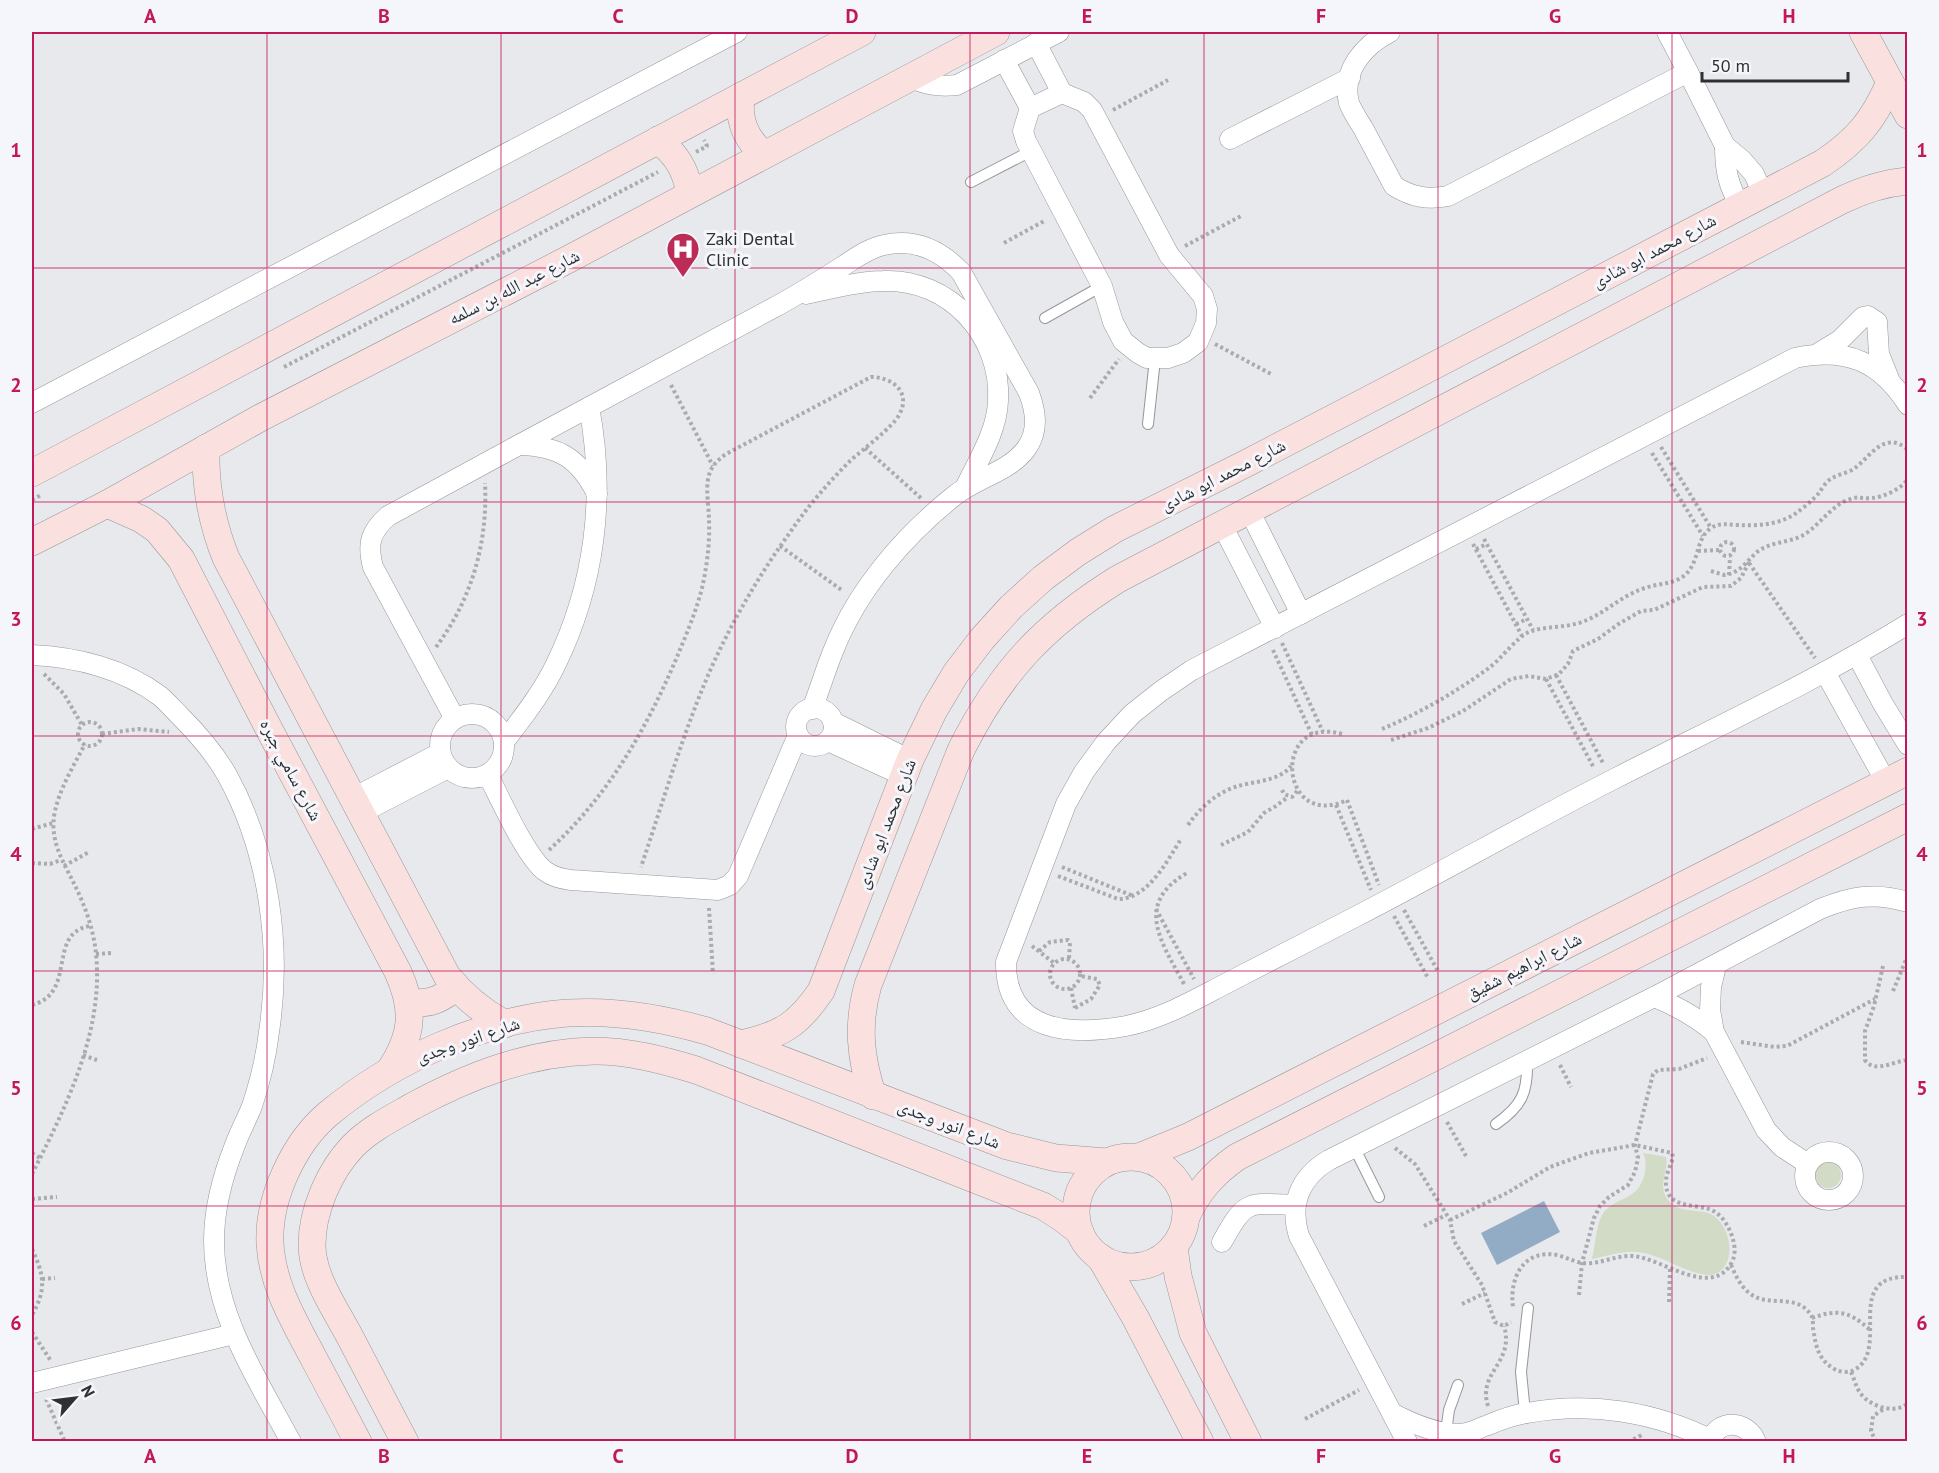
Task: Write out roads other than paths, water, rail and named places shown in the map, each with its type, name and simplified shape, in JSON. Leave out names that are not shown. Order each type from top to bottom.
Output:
[{"type":"street","points":[[32,404],[737,32]]},
{"type":"street","points":[[37,484],[658,140],[862,32]]},
{"type":"street","name":"شارع عبد الله بن سلمه","points":[[32,542],[996,32]]},
{"type":"street","points":[[909,77],[932,86],[957,85],[1059,32]]},
{"type":"street","points":[[1390,32],[1375,39],[1361,51],[1352,67],[1348,85],[1350,104],[1394,186],[1414,196],[1435,198],[1448,196],[1688,72]]},
{"type":"street","points":[[1666,32],[1725,146],[1754,174],[1762,194]]},
{"type":"street","points":[[1863,32],[1908,115]]},
{"type":"street","points":[[1004,60],[1030,108],[1023,131],[1031,151],[1102,286],[1117,332],[1129,347],[1155,359],[1183,353],[1201,336],[1206,323],[1207,309],[1203,296],[1169,255],[1092,110],[1084,102],[1062,93],[1036,43]]},
{"type":"street","points":[[1230,139],[1350,78]]},
{"type":"street","name":"شارع محمد ابو شادى","points":[[741,1044],[765,1039],[788,1028],[807,1012],[821,991],[907,768],[933,710],[956,673],[982,639],[1043,578],[1078,552],[1115,529],[1247,463],[1823,163],[1845,148],[1864,129],[1880,107],[1890,82]]},
{"type":"street","points":[[1030,108],[1062,93]]},
{"type":"street","points":[[741,96],[740,118],[743,128],[748,138],[763,154]]},
{"type":"street","points":[[658,140],[679,160],[687,176],[690,194]]},
{"type":"street","points":[[1725,146],[1725,169],[1730,188],[1762,194],[1804,219]]},
{"type":"street","points":[[873,1096],[861,1052],[860,1030],[866,991],[961,750],[994,691],[1038,640],[1062,617],[1118,579],[1804,219],[1866,189],[1908,181]]},
{"type":"street","points":[[455,718],[374,567],[370,553],[371,538],[377,526],[388,516],[795,296],[865,252],[881,245],[917,244],[934,249],[961,272],[1029,393],[1035,411],[1035,431],[1027,448],[1013,462],[966,486],[935,511],[878,573],[834,648],[812,709]]},
{"type":"street","points":[[795,296],[883,281],[906,282],[929,289],[950,300],[968,315],[982,334],[993,356],[998,379],[998,402],[994,425],[966,486]]},
{"type":"street","points":[[1817,354],[1840,340],[1863,317],[1869,316],[1877,322],[1879,354],[1889,379],[1908,405]]},
{"type":"street","points":[[1889,379],[1868,364],[1843,355],[1817,354],[1795,358],[1192,670],[1161,691],[1132,714],[1106,742],[1084,772],[1066,804],[1006,962],[1006,978],[1010,994],[1019,1008],[1045,1026],[1079,1030],[1126,1026],[1149,1020],[1197,998],[1386,901],[1607,782],[1825,672],[1908,624]]},
{"type":"street","points":[[504,742],[549,677],[572,627],[586,584],[594,540],[597,495],[597,465],[589,407]]},
{"type":"street","points":[[519,445],[539,445],[559,451],[575,462],[589,477],[597,495]]},
{"type":"street","points":[[206,448],[205,470],[211,515],[226,558],[435,954],[456,986],[483,1011],[505,1024]]},
{"type":"street","name":"شارع سامي جبره","points":[[107,504],[125,510],[157,530],[181,559],[398,972],[406,991],[410,1012],[408,1033],[402,1053],[390,1070]]},
{"type":"street","points":[[1249,510],[1301,614]]},
{"type":"street","points":[[1222,525],[1270,630]]},
{"type":"street","points":[[189,574],[193,568],[205,560],[226,558]]},
{"type":"street","points":[[1857,655],[1882,704],[1908,745]]},
{"type":"street","points":[[35,663],[73,659],[124,675],[160,696],[200,737],[227,774],[251,827],[265,878],[270,916],[273,954],[270,1030],[252,1106],[226,1168],[215,1217],[215,1265],[219,1288],[234,1334],[291,1442]]},
{"type":"street","points":[[1825,672],[1897,776]]},
{"type":"street","points":[[488,775],[536,862],[552,875],[561,879],[718,890],[730,885],[738,876],[798,735],[799,718],[807,711],[812,709],[825,711],[833,722],[907,768]]},
{"type":"street","points":[[467,714],[480,715],[491,720],[500,730],[504,742],[503,755],[497,767],[488,775],[467,778],[457,775],[444,761],[440,740],[445,727],[455,718],[467,714]]},
{"type":"street","points":[[798,735],[806,744],[812,746],[823,744],[828,741],[833,732],[833,722]]},
{"type":"street","points":[[828,741],[907,768]]},
{"type":"street","points":[[357,806],[444,761]]},
{"type":"street","name":"شارع ابراهيم شفيق","points":[[1139,1157],[1188,1137],[1897,776]]},
{"type":"street","points":[[1830,810],[1851,847]]},
{"type":"street","points":[[1186,1217],[1185,1200],[1179,1185],[1169,1172],[1155,1162],[1139,1157],[1107,1162],[1094,1171],[1083,1184],[1077,1199],[1076,1216],[1080,1232],[1091,1250],[1114,1265],[1131,1267],[1147,1265],[1162,1258],[1174,1247],[1184,1228],[1194,1199],[1220,1169],[1236,1157],[1907,818]]},
{"type":"street","points":[[1407,1442],[1299,1236],[1295,1224],[1295,1205],[1301,1185],[1309,1175],[1318,1166],[1354,1147],[1716,966],[1820,909],[1842,900],[1865,896],[1888,896],[1908,902]]},
{"type":"street","points":[[1716,966],[1711,987],[1710,1010],[1714,1032],[1766,1130],[1782,1147],[1808,1164]]},
{"type":"street","points":[[827,977],[866,991]]},
{"type":"street","points":[[408,1002],[418,1003],[439,999],[456,986]]},
{"type":"street","points":[[1654,997],[1676,1005],[1696,1017],[1714,1032]]},
{"type":"street","name":"شارع انور وجدى","points":[[358,1442],[286,1306],[275,1275],[270,1243],[273,1210],[286,1171],[302,1144],[327,1115],[390,1070],[427,1052],[505,1024],[532,1018],[568,1013],[636,1015],[673,1021],[707,1031],[1007,1146],[1056,1158],[1107,1162]]},
{"type":"street","points":[[630,1054],[636,1015]]},
{"type":"street","name":"شارع انور وجدى","points":[[405,1442],[324,1287],[312,1247],[315,1219],[327,1184],[335,1169],[352,1147],[373,1129],[446,1089],[499,1068],[562,1053],[630,1054],[662,1059],[696,1070],[1022,1197],[1043,1206],[1080,1232]]},
{"type":"street","points":[[1222,1119],[1221,1128],[1225,1145],[1236,1157]]},
{"type":"street","points":[[286,1171],[327,1184]]},
{"type":"street","points":[[1222,1242],[1239,1213],[1249,1206],[1260,1203],[1295,1205]]},
{"type":"street","points":[[1174,1247],[1182,1295],[1193,1333],[1248,1442]]},
{"type":"street","points":[[1100,1257],[1135,1317],[1200,1442]]},
{"type":"street","points":[[35,1382],[234,1334]]},
{"type":"street","points":[[1392,1413],[1408,1422],[1457,1436],[1525,1413],[1574,1409],[1629,1413],[1683,1428],[1711,1441],[1715,1432],[1721,1427],[1735,1424],[1749,1431],[1756,1442]]},
{"type":"lane","points":[[971,182],[1031,151]]},
{"type":"lane","points":[[1045,318],[1102,286]]},
{"type":"lane","points":[[1148,424],[1155,359]]},
{"type":"lane","points":[[1496,1124],[1512,1113],[1522,1098],[1527,1080],[1527,1061]]},
{"type":"lane","points":[[1354,1147],[1379,1197]]},
{"type":"lane","points":[[1525,1413],[1521,1372],[1528,1308]]},
{"type":"lane","points":[[1457,1436],[1449,1410],[1458,1385]]},
{"type":"water","points":[[1544,1201],[1560,1232],[1497,1265],[1481,1233]]},
{"type":"place","name":"Zaki Dental Clinic","points":[[683,278]]}]
